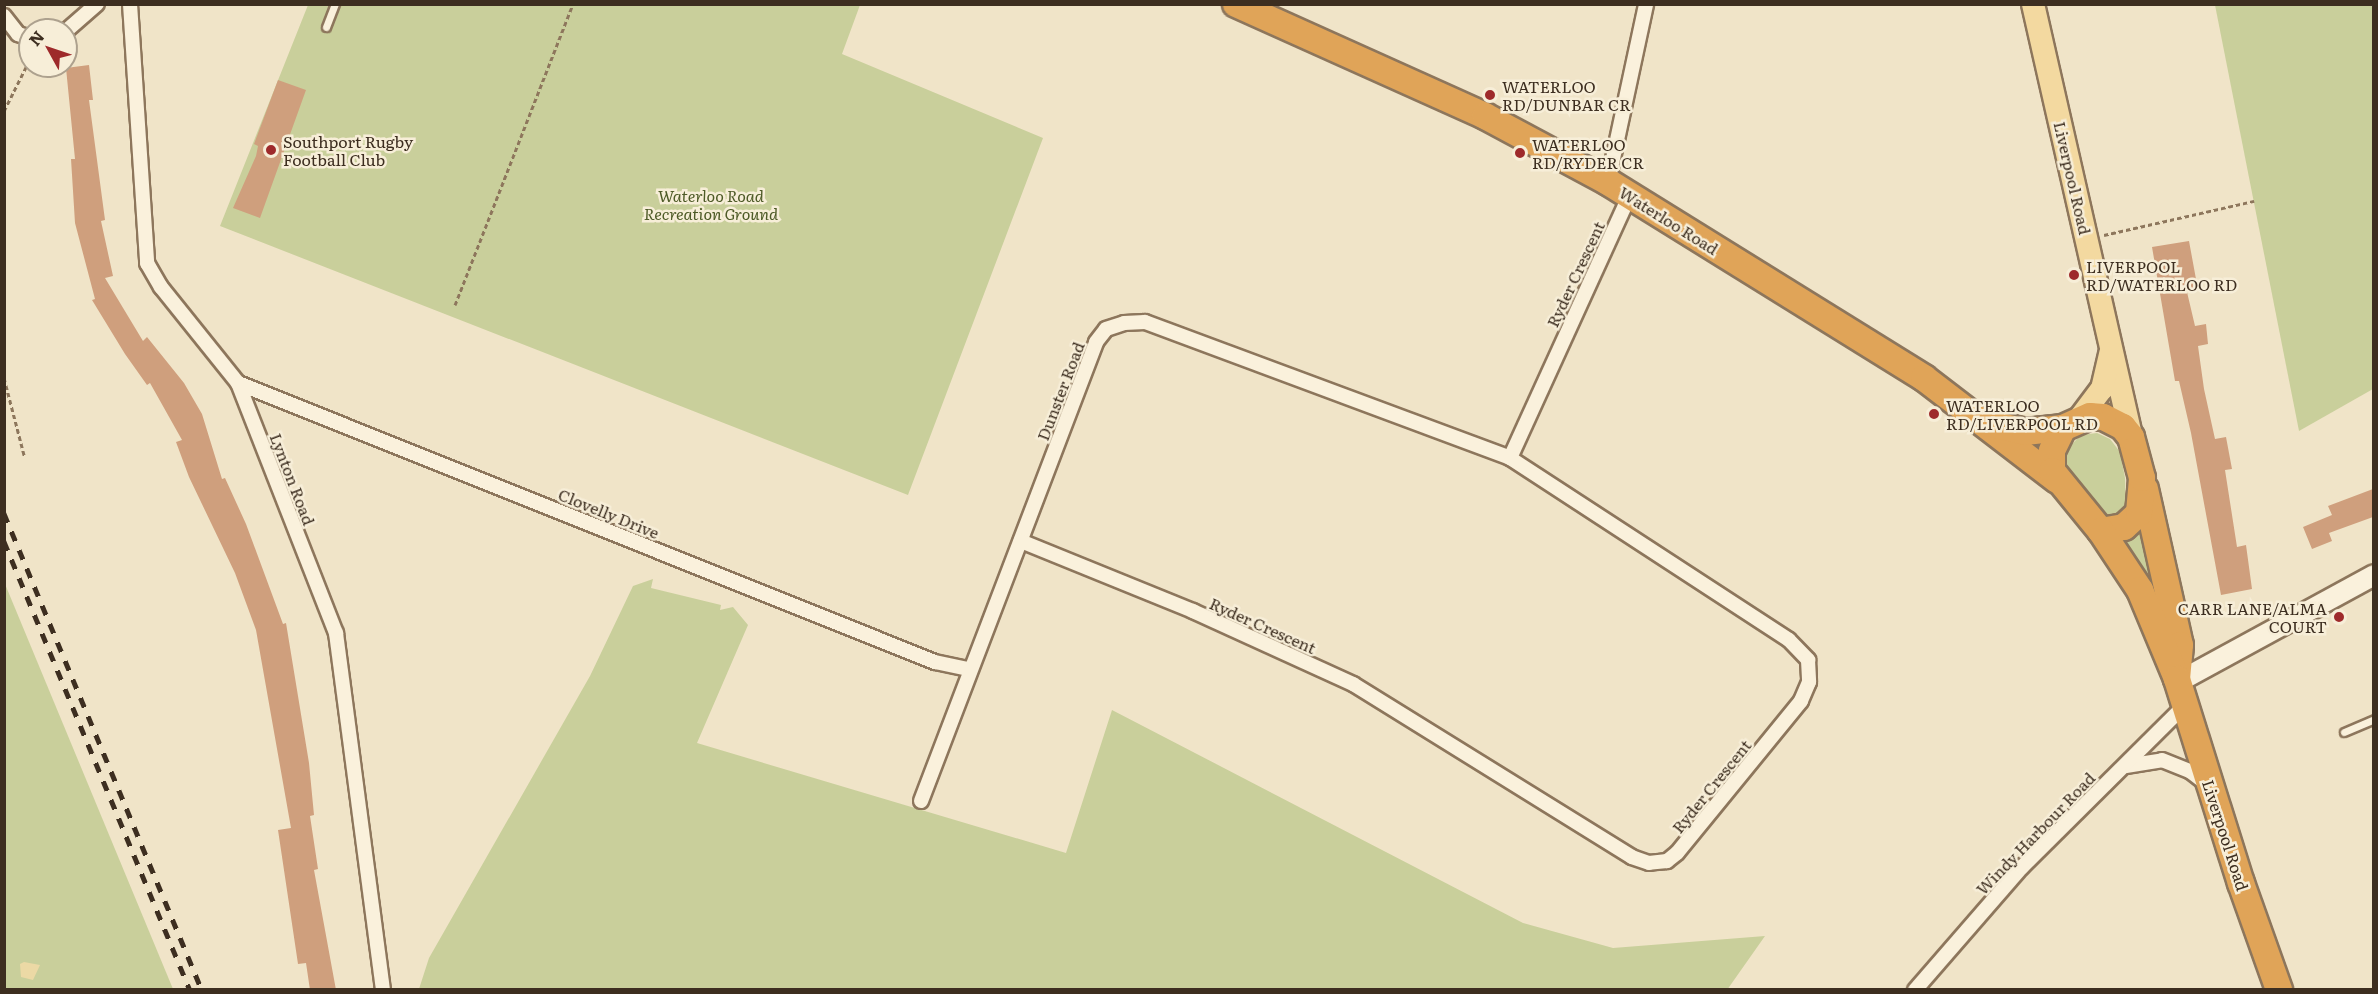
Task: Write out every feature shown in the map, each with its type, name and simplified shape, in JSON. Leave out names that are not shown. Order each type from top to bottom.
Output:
[{"type":"highway","name":"Waterloo Road","points":[[1236,4],[1485,116],[1608,182],[1805,303],[1986,423],[2007,444],[2057,480]]},
{"type":"highway","points":[[2103,417],[2123,427],[2131,437],[2142,478],[2139,513],[2124,527],[2101,531],[2057,480],[2052,471],[2052,451],[2071,424],[2103,417]]},
{"type":"highway","name":"Waterloo Road","points":[[1986,423],[2028,432],[2071,424]]},
{"type":"highway","name":"Liverpool Road","points":[[2142,478],[2180,645],[2180,689]]},
{"type":"highway","name":"Liverpool Road","points":[[2101,531],[2140,590],[2180,689],[2279,990]]},
{"type":"main road","name":"Liverpool Road","points":[[2033,4],[2131,437]]},
{"type":"main road","name":"Liverpool Road","points":[[2071,424],[2102,389],[2111,352]]},
{"type":"street","points":[[78,21],[97,4]]},
{"type":"street","name":"Lynton Road","points":[[130,4],[147,263],[161,288],[238,383],[336,633],[383,990]]},
{"type":"street","points":[[1608,182],[1646,4]]},
{"type":"street","points":[[4,16],[18,34]]},
{"type":"street","name":"Ryder Crescent","points":[[1021,541],[1193,611],[1353,684],[1632,857],[1649,863],[1667,861],[1801,702],[1809,682],[1808,660],[1789,640],[1510,459],[1629,197]]},
{"type":"street","name":"Dunster Road","points":[[921,801],[969,669],[1021,541],[1096,342],[1106,329],[1124,323],[1145,322],[1510,459]]},
{"type":"street","name":"Clovelly Drive","points":[[238,383],[935,662],[969,669]]},
{"type":"street","points":[[2180,689],[2373,575]]},
{"type":"street","name":"Windy Harbour Road","points":[[1916,990],[2014,875],[2122,767],[2180,689]]},
{"type":"street","points":[[2122,767],[2145,760],[2162,760],[2192,772],[2211,787]]},
{"type":"lane","points":[[326,27],[335,4]]},
{"type":"lane","points":[[2344,732],[2373,719]]},
{"type":"path","points":[[455,305],[573,4]]},
{"type":"path","points":[[4,111],[20,78]]},
{"type":"path","points":[[2088,239],[2254,201]]},
{"type":"path","points":[[4,378],[24,455]]},
{"type":"green space","name":"Waterloo Road Recreation Ground","points":[[308,5],[860,5],[842,54],[1043,138],[908,495],[220,226]]},
{"type":"green space","points":[[2215,5],[2373,5],[2373,389],[2299,431]]},
{"type":"green space","points":[[2097,433],[2110,439],[2120,452],[2125,478],[2126,508],[2111,520],[2076,493],[2062,462],[2069,447],[2081,435]]},
{"type":"green space","points":[[2147,524],[2165,616],[2120,543],[2131,541]]},
{"type":"green space","points":[[653,579],[651,588],[721,605],[720,610],[733,607],[748,625],[697,743],[1066,853],[1112,710],[1523,923],[1613,948],[1765,936],[1727,990],[419,989],[429,958],[590,676],[633,586]]},
{"type":"green space","points":[[5,584],[173,989],[5,989]]},
{"type":"sand","points":[[24,962],[40,965],[33,980],[21,977],[20,964]]},
{"type":"building","points":[[89,65],[93,100],[89,100],[105,220],[101,221],[113,276],[105,278],[143,341],[147,337],[184,383],[202,414],[222,479],[225,478],[246,524],[283,624],[286,623],[309,763],[314,815],[310,816],[318,869],[314,870],[336,990],[310,990],[306,963],[298,964],[278,830],[291,828],[256,630],[235,573],[189,477],[176,442],[182,440],[150,383],[147,385],[125,354],[92,300],[95,299],[75,223],[71,159],[75,159],[67,78],[78,78],[78,66]]},
{"type":"building","name":"Southport Rugby Football Club","points":[[278,80],[306,90],[260,218],[233,208],[256,156],[258,146],[254,144]]},
{"type":"building","points":[[2189,241],[2198,290],[2187,292],[2195,326],[2206,324],[2208,344],[2198,346],[2204,389],[2215,439],[2226,437],[2232,469],[2225,470],[2237,547],[2246,545],[2252,589],[2221,595],[2191,433],[2179,381],[2175,381],[2152,247]]},
{"type":"building","points":[[2373,489],[2373,517],[2329,533],[2332,541],[2312,549],[2303,527],[2332,515],[2328,506]]},
{"type":"railway","points":[[4,513],[202,990]]},
{"type":"railway","points":[[4,541],[190,990]]},
{"type":"place","name":"WATERLOO RD/DUNBAR CR","points":[[1490,95]]},
{"type":"place","name":"Southport Rugby Football Club","points":[[271,150]]},
{"type":"place","name":"WATERLOO RD/RYDER CR","points":[[1520,153]]},
{"type":"place","name":"LIVERPOOL RD/WATERLOO RD","points":[[2074,275]]},
{"type":"place","name":"WATERLOO RD/LIVERPOOL RD","points":[[1934,414]]},
{"type":"place","name":"CARR LANE/ALMA COURT","points":[[2339,617]]}]
